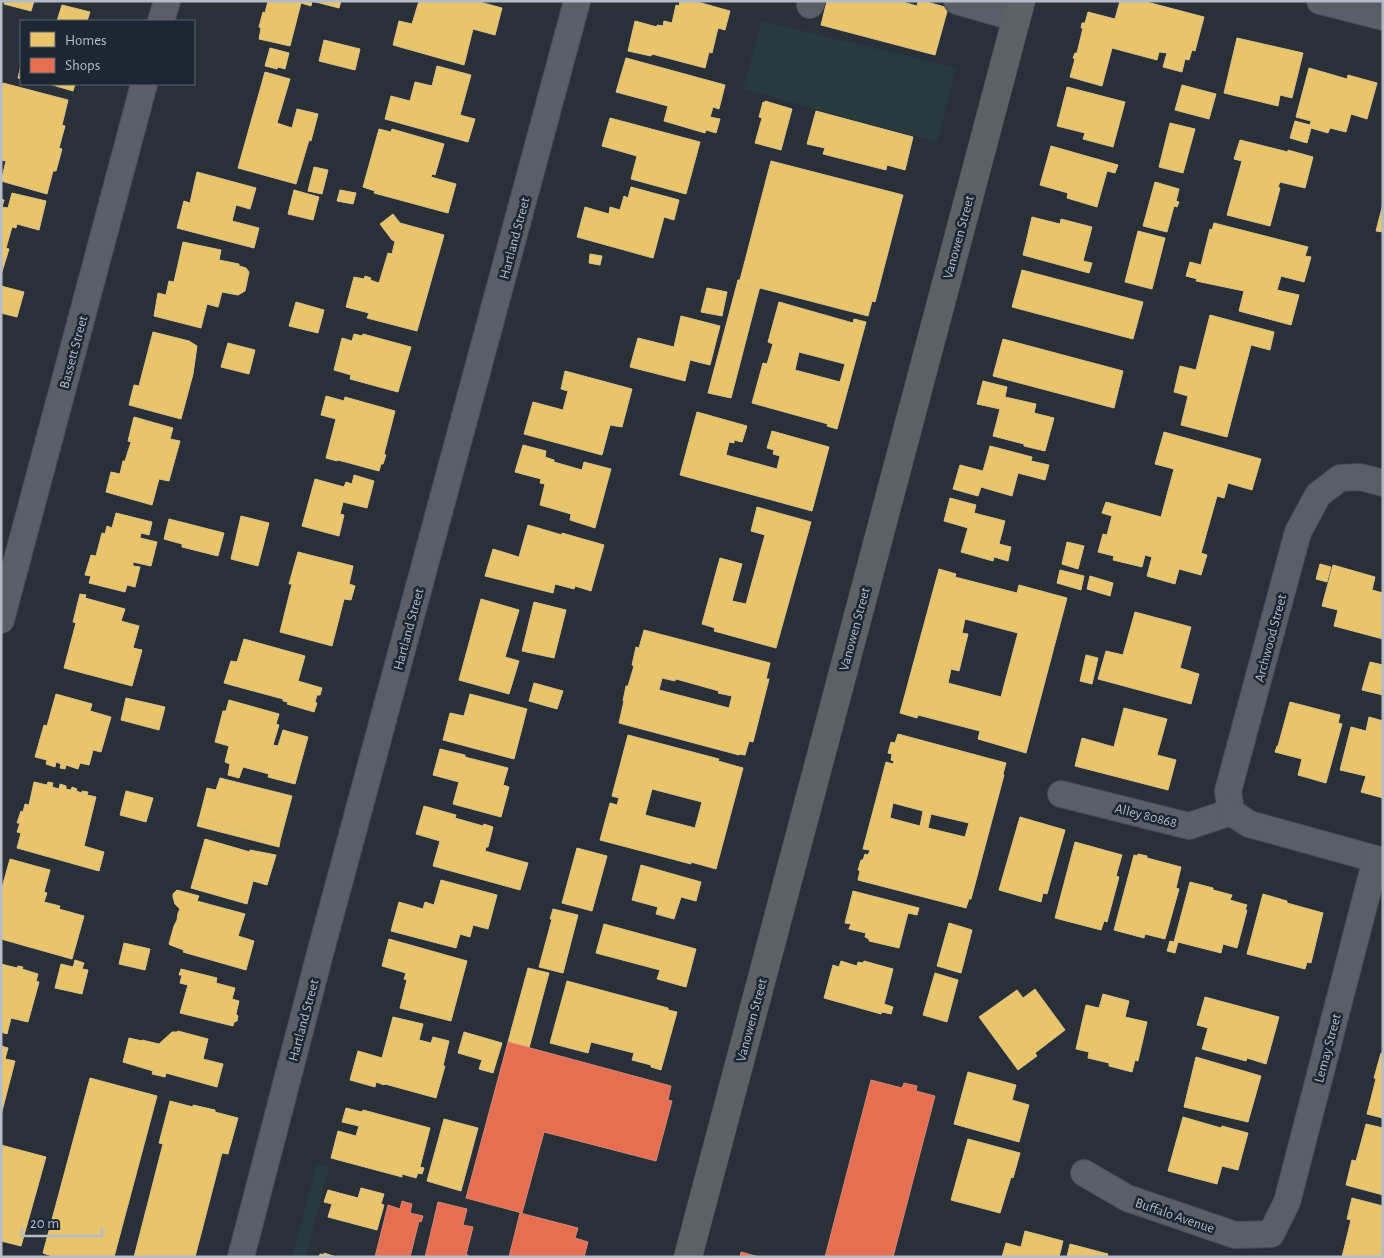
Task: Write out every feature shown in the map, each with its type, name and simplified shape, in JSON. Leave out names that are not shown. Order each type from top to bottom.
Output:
[{"type":"main road","name":"Vanowen Street","points":[[688,1257],[1018,10]]},
{"type":"street","points":[[161,20],[167,1]]},
{"type":"street","name":"Hartland Street","points":[[241,1257],[321,950],[577,1]]},
{"type":"street","points":[[957,1],[1018,10]]},
{"type":"street","points":[[1320,1],[1383,17]]},
{"type":"street","name":"Bassett Street","points":[[1,620],[144,85]]},
{"type":"street","name":"Archwood Street","points":[[1231,812],[1228,791],[1298,532],[1318,495],[1340,478],[1360,477],[1383,483]]},
{"type":"street","name":"Alley 80868","points":[[1061,794],[1189,826],[1231,812]]},
{"type":"street","points":[[1231,812],[1249,824],[1380,860]]},
{"type":"street","name":"Lemay Street","points":[[1271,1234],[1287,1202],[1380,860]]},
{"type":"street","name":"Buffalo Avenue","points":[[1084,1173],[1127,1198],[1235,1235],[1271,1234]]},
{"type":"green space","points":[[762,21],[956,68],[937,142],[743,89]]},
{"type":"green space","points":[[317,1164],[329,1167],[306,1257],[292,1257]]},
{"type":"building: Homes","points":[[5,1],[34,1],[31,11],[4,4]]},
{"type":"building: Homes","points":[[268,1],[312,1],[311,6],[301,3],[290,46],[259,39],[261,28],[259,27]]},
{"type":"building: Homes","points":[[312,1],[341,1],[339,8]]},
{"type":"building: Homes","points":[[419,1],[476,1],[502,8],[495,35],[473,29],[464,65],[393,45],[399,21],[412,24]]},
{"type":"building: Homes","points":[[680,1],[694,1],[730,11],[725,30],[718,28],[712,53],[709,52],[705,68],[652,54],[651,56],[628,51],[635,21],[657,27],[657,25],[663,26],[664,21],[672,23],[676,5],[679,6]]},
{"type":"building: Homes","points":[[827,1],[899,1],[917,6],[918,1],[924,1],[948,8],[935,55],[821,25]]},
{"type":"building: Homes","points":[[1120,1],[1143,1],[1204,17],[1195,51],[1192,50],[1189,60],[1185,59],[1182,72],[1163,67],[1167,53],[1159,52],[1157,60],[1112,48],[1102,86],[1070,77],[1075,59],[1073,58],[1075,53],[1077,53],[1083,28],[1081,28],[1082,23],[1085,23],[1088,12],[1115,19]]},
{"type":"building: Homes","points":[[62,5],[90,12],[87,20],[57,20]]},
{"type":"building: Homes","points":[[1237,38],[1303,53],[1292,98],[1280,95],[1278,106],[1224,93]]},
{"type":"building: Homes","points":[[324,40],[360,49],[355,70],[319,61]]},
{"type":"building: Homes","points":[[270,48],[289,53],[285,69],[265,66]]},
{"type":"building: Homes","points":[[626,58],[725,85],[719,109],[713,107],[710,117],[720,119],[716,133],[706,130],[705,133],[664,121],[668,106],[616,92]]},
{"type":"building: Homes","points":[[437,66],[471,75],[460,115],[475,119],[468,142],[385,119],[391,96],[410,101],[415,82],[432,86]]},
{"type":"building: Homes","points":[[1309,68],[1347,79],[1348,75],[1377,83],[1367,119],[1351,114],[1346,132],[1330,128],[1328,133],[1311,128],[1307,143],[1290,138],[1295,121],[1310,125],[1311,121],[1296,117]]},
{"type":"building: Homes","points":[[265,72],[290,79],[277,123],[292,128],[297,109],[318,114],[296,184],[238,168]]},
{"type":"building: Homes","points":[[3,83],[68,100],[62,125],[65,126],[59,148],[62,149],[56,171],[53,171],[47,194],[1,181],[6,161],[1,160],[1,89]]},
{"type":"building: Homes","points":[[52,85],[75,85],[73,91]]},
{"type":"building: Homes","points":[[1182,85],[1216,94],[1209,119],[1175,110]]},
{"type":"building: Homes","points":[[1067,87],[1125,102],[1113,147],[1083,139],[1085,133],[1057,126]]},
{"type":"building: Homes","points":[[765,101],[792,109],[781,150],[755,143],[762,118],[759,117],[763,102],[765,103]]},
{"type":"building: Homes","points":[[816,111],[913,137],[905,170],[887,165],[886,170],[823,154],[825,148],[807,144]]},
{"type":"building: Homes","points":[[610,118],[700,142],[686,194],[631,179],[637,156],[602,146]]},
{"type":"building: Homes","points":[[1170,123],[1195,129],[1183,173],[1159,167]]},
{"type":"building: Homes","points":[[379,129],[391,132],[392,129],[444,144],[435,175],[432,174],[431,177],[456,184],[448,213],[374,193],[375,191],[363,187]]},
{"type":"building: Homes","points":[[1240,140],[1313,157],[1305,188],[1280,182],[1270,226],[1227,215],[1242,161],[1234,159]]},
{"type":"building: Homes","points":[[1051,146],[1118,165],[1115,173],[1107,171],[1097,207],[1067,198],[1068,193],[1040,185]]},
{"type":"building: Homes","points":[[771,161],[903,195],[875,302],[872,301],[868,316],[760,288],[759,290],[737,284],[738,280],[740,280]]},
{"type":"building: Homes","points":[[314,167],[328,170],[322,194],[308,191]]},
{"type":"building: Homes","points":[[197,172],[256,188],[250,209],[236,205],[232,221],[259,228],[254,248],[177,228],[184,201],[190,203]]},
{"type":"building: Homes","points":[[1155,182],[1179,189],[1176,201],[1179,202],[1177,207],[1174,206],[1167,232],[1143,226]]},
{"type":"building: Homes","points":[[631,187],[679,200],[674,220],[664,217],[653,258],[577,237],[585,207],[609,214],[610,207],[620,210],[624,196],[628,198]]},
{"type":"building: Homes","points":[[294,190],[319,197],[313,220],[288,214]]},
{"type":"building: Homes","points":[[340,190],[356,193],[353,204],[337,201]]},
{"type":"building: Homes","points":[[12,193],[46,201],[39,230],[17,224],[16,228],[12,227],[6,248],[9,249],[1,275],[1,199],[4,200],[2,207],[8,208]]},
{"type":"building: Homes","points":[[1383,204],[1383,232],[1376,231]]},
{"type":"building: Homes","points":[[393,214],[400,223],[444,235],[417,331],[367,318],[369,313],[346,307],[354,277],[364,279],[365,276],[379,283],[388,253],[392,254],[395,241],[392,240],[380,224]]},
{"type":"building: Homes","points":[[1032,217],[1060,224],[1061,219],[1092,227],[1083,261],[1092,263],[1089,273],[1023,255]]},
{"type":"building: Homes","points":[[1214,223],[1308,247],[1305,256],[1311,257],[1304,282],[1281,276],[1277,290],[1299,295],[1291,325],[1239,311],[1244,291],[1196,281],[1197,279],[1186,276],[1190,262],[1201,265],[1210,229],[1212,230]]},
{"type":"building: Homes","points":[[1138,231],[1165,238],[1152,289],[1125,282]]},
{"type":"building: Homes","points":[[183,242],[221,250],[219,260],[239,264],[239,266],[246,268],[249,272],[245,291],[238,295],[222,292],[218,307],[207,304],[201,328],[154,316],[158,293],[166,295],[169,281],[174,282]]},
{"type":"building: Homes","points":[[590,254],[602,256],[600,265],[589,263]]},
{"type":"building: Homes","points":[[1022,270],[1143,302],[1133,339],[1012,307]]},
{"type":"building: Homes","points":[[737,284],[759,290],[731,398],[708,393]]},
{"type":"building: Homes","points":[[1,286],[24,292],[17,317],[1,313]]},
{"type":"building: Homes","points":[[707,288],[727,292],[722,316],[701,312]]},
{"type":"building: Homes","points":[[296,302],[324,310],[318,333],[289,326]]},
{"type":"building: Homes","points":[[779,302],[853,323],[854,319],[866,322],[837,429],[827,426],[828,424],[752,403],[763,363],[767,364],[773,344],[768,342]],"holes":[[[799,352],[845,364],[840,382],[795,370]]]},
{"type":"building: Homes","points":[[1210,315],[1274,332],[1270,350],[1251,345],[1227,437],[1181,425],[1188,396],[1174,392],[1180,366],[1196,370]]},
{"type":"building: Homes","points":[[681,316],[720,326],[710,365],[690,360],[685,381],[630,367],[638,338],[674,347]]},
{"type":"building: Homes","points":[[153,332],[189,341],[197,346],[193,374],[181,419],[129,405],[134,385],[139,386]]},
{"type":"building: Homes","points":[[354,334],[362,336],[363,334],[411,347],[398,392],[350,379],[351,375],[334,370],[342,338],[352,341]]},
{"type":"building: Homes","points":[[1003,339],[1123,371],[1114,408],[993,376]]},
{"type":"building: Homes","points":[[228,343],[255,350],[249,374],[221,367]]},
{"type":"building: Homes","points":[[565,371],[632,389],[622,427],[610,425],[602,455],[524,434],[533,402],[563,410],[568,391],[561,389]]},
{"type":"building: Homes","points":[[983,381],[1007,387],[1005,397],[1036,404],[1034,413],[1054,418],[1045,451],[993,436],[1000,409],[977,404]]},
{"type":"building: Homes","points":[[326,396],[344,401],[345,397],[395,411],[384,454],[386,455],[379,471],[326,458],[336,419],[321,415]]},
{"type":"building: Homes","points":[[697,412],[747,426],[742,442],[734,440],[734,443],[729,442],[726,455],[777,469],[780,456],[773,454],[774,450],[767,448],[772,431],[829,447],[812,511],[680,475]]},
{"type":"building: Homes","points":[[134,417],[173,428],[170,439],[180,441],[169,481],[159,479],[152,505],[106,492],[111,472],[120,474],[123,461],[125,461],[131,442],[128,441]]},
{"type":"building: Homes","points":[[1164,432],[1261,459],[1252,490],[1228,483],[1224,498],[1217,496],[1201,553],[1207,555],[1201,575],[1179,569],[1175,584],[1147,576],[1152,557],[1145,555],[1142,567],[1113,560],[1114,556],[1098,552],[1103,534],[1107,535],[1112,516],[1102,513],[1106,502],[1161,517],[1174,469],[1155,464]]},
{"type":"building: Homes","points":[[523,445],[546,451],[545,457],[554,460],[554,462],[582,470],[584,462],[611,469],[595,528],[570,520],[571,514],[540,505],[545,484],[540,483],[541,479],[515,472]]},
{"type":"building: Homes","points":[[990,446],[1032,457],[1031,461],[1049,465],[1045,480],[1018,473],[1012,496],[981,487],[978,496],[953,489],[960,465],[983,471]]},
{"type":"building: Homes","points":[[354,475],[374,481],[367,508],[343,502],[340,514],[344,515],[339,536],[302,526],[315,479],[344,487],[346,482],[352,484]]},
{"type":"building: Homes","points":[[950,498],[976,505],[974,513],[1005,521],[999,544],[1011,547],[1008,561],[994,557],[993,561],[961,552],[968,528],[944,521]]},
{"type":"building: Homes","points":[[757,507],[811,522],[776,648],[714,631],[715,628],[702,624],[720,558],[742,564],[732,601],[746,604],[765,535],[751,531]]},
{"type":"building: Homes","points":[[116,513],[152,522],[149,535],[141,533],[140,538],[157,542],[151,566],[133,562],[133,566],[140,567],[135,587],[127,585],[125,592],[89,583],[91,576],[85,575],[91,555],[96,556],[102,533],[105,534],[107,526],[112,528]]},
{"type":"building: Homes","points":[[241,516],[269,523],[258,566],[231,559]]},
{"type":"building: Homes","points":[[169,519],[224,533],[218,556],[182,547],[182,544],[164,539]]},
{"type":"building: Homes","points":[[528,525],[604,545],[591,591],[575,586],[574,589],[555,584],[553,593],[485,576],[493,549],[519,557]]},
{"type":"building: Homes","points":[[1067,542],[1084,546],[1078,569],[1062,564]]},
{"type":"building: Homes","points":[[298,552],[353,566],[349,584],[355,586],[351,600],[344,599],[332,646],[280,632],[292,584],[289,584]]},
{"type":"building: Homes","points":[[1320,564],[1331,567],[1327,582],[1316,579]]},
{"type":"building: Homes","points":[[1333,565],[1375,577],[1372,590],[1383,593],[1383,639],[1334,626],[1338,610],[1322,606]]},
{"type":"building: Homes","points":[[939,569],[956,574],[955,577],[1017,593],[1019,585],[1067,598],[1026,753],[978,739],[980,731],[918,715],[917,718],[900,713]],"holes":[[[965,619],[1018,633],[1001,697],[948,683],[951,669],[959,671],[968,634],[962,633]]]},
{"type":"building: Homes","points":[[1060,570],[1084,576],[1081,590],[1057,583]]},
{"type":"building: Homes","points":[[1090,576],[1113,583],[1110,596],[1087,589]]},
{"type":"building: Homes","points":[[80,594],[86,595],[85,598],[125,609],[121,621],[139,626],[133,648],[142,650],[132,686],[64,668],[76,623],[73,622]]},
{"type":"building: Homes","points":[[481,599],[519,610],[505,657],[519,661],[509,694],[459,680]]},
{"type":"building: Homes","points":[[534,602],[566,610],[554,658],[522,651]]},
{"type":"building: Homes","points":[[1135,612],[1191,627],[1180,668],[1199,674],[1191,704],[1098,679],[1106,651],[1123,655]]},
{"type":"building: Homes","points":[[644,630],[770,663],[766,679],[769,679],[753,742],[749,741],[745,755],[619,723],[626,686],[628,686],[634,666],[632,665],[636,647],[639,648]],"holes":[[[662,678],[675,681],[676,679],[732,696],[729,708],[659,690]]]},
{"type":"building: Homes","points":[[244,639],[305,656],[298,681],[322,688],[320,695],[317,695],[314,712],[287,704],[288,702],[283,701],[283,699],[224,683],[231,661],[237,662]]},
{"type":"building: Homes","points":[[1086,655],[1098,658],[1092,684],[1080,681]]},
{"type":"building: Homes","points":[[1370,662],[1383,665],[1383,695],[1362,690]]},
{"type":"building: Homes","points":[[534,683],[563,691],[557,709],[529,701]]},
{"type":"building: Homes","points":[[56,694],[92,704],[90,711],[111,717],[101,752],[93,750],[89,765],[80,763],[78,769],[66,765],[65,769],[60,768],[61,764],[56,762],[55,767],[46,764],[47,760],[35,757],[44,725],[47,726]]},
{"type":"building: Homes","points":[[470,694],[527,709],[514,759],[443,740],[450,713],[464,716]]},
{"type":"building: Homes","points":[[126,698],[165,707],[159,730],[121,720]]},
{"type":"building: Homes","points":[[229,700],[279,714],[276,724],[279,725],[273,745],[278,746],[283,730],[308,737],[295,784],[268,777],[269,774],[243,767],[239,778],[228,775],[230,764],[225,762],[229,746],[215,742],[223,711],[226,711]]},
{"type":"building: Homes","points":[[1290,702],[1340,715],[1338,723],[1342,724],[1326,783],[1298,775],[1302,759],[1275,752]]},
{"type":"building: Homes","points":[[1124,708],[1167,719],[1157,755],[1176,760],[1168,790],[1075,766],[1082,738],[1114,747]]},
{"type":"building: Homes","points":[[1369,717],[1383,721],[1383,798],[1361,792],[1366,776],[1340,770],[1351,727],[1366,731]]},
{"type":"building: Homes","points":[[898,734],[1006,763],[971,899],[969,899],[966,908],[858,880],[861,860],[863,860],[865,854],[868,855],[870,850],[863,849],[886,762],[893,764],[894,761],[891,760],[892,754],[888,753],[891,742],[895,743]],"holes":[[[893,803],[923,811],[920,826],[890,818]],[[931,814],[969,823],[965,837],[928,828]]]},
{"type":"building: Homes","points":[[628,735],[719,759],[718,761],[743,768],[716,869],[600,840],[610,803],[617,805],[619,798],[612,796]],"holes":[[[652,789],[702,802],[695,828],[645,815]]]},
{"type":"building: Homes","points":[[440,749],[508,768],[503,785],[509,787],[501,817],[453,804],[459,782],[433,775]]},
{"type":"building: Homes","points":[[220,778],[292,796],[280,841],[199,819],[207,788],[216,790]]},
{"type":"building: Homes","points":[[34,782],[47,785],[48,782],[53,783],[52,787],[59,789],[60,784],[66,786],[66,789],[71,790],[72,787],[77,789],[76,791],[88,792],[87,795],[96,797],[84,846],[104,852],[99,871],[17,848],[21,833],[17,832],[20,823],[17,823],[25,804],[29,805]]},
{"type":"building: Homes","points":[[126,791],[153,798],[146,822],[120,815]]},
{"type":"building: Homes","points":[[424,806],[456,815],[455,818],[493,827],[488,847],[486,847],[485,851],[528,863],[520,890],[433,866],[440,841],[416,834]]},
{"type":"building: Homes","points":[[1020,817],[1065,830],[1047,894],[1043,893],[1041,902],[999,890]]},
{"type":"building: Homes","points":[[199,819],[280,841],[279,847],[197,826]]},
{"type":"building: Homes","points":[[205,839],[250,852],[250,850],[276,855],[267,885],[253,881],[247,904],[191,888]]},
{"type":"building: Homes","points":[[1075,842],[1122,855],[1116,876],[1119,877],[1107,922],[1104,921],[1101,930],[1055,918]]},
{"type":"building: Homes","points":[[577,848],[607,856],[592,911],[562,903]]},
{"type":"building: Homes","points":[[1138,854],[1181,867],[1176,888],[1179,889],[1165,939],[1145,934],[1144,938],[1114,930],[1134,855],[1137,856]]},
{"type":"building: Homes","points":[[10,859],[50,870],[44,892],[47,893],[44,902],[60,906],[59,909],[84,916],[72,959],[1,939],[1,891]]},
{"type":"building: Homes","points":[[641,865],[701,882],[696,901],[681,897],[674,919],[656,914],[658,907],[632,900]]},
{"type":"building: Homes","points":[[441,880],[497,895],[488,929],[473,925],[470,937],[460,934],[456,948],[391,931],[399,902],[423,909],[425,902],[434,905]]},
{"type":"building: Homes","points":[[1190,882],[1232,895],[1230,900],[1247,905],[1237,948],[1223,944],[1221,953],[1178,942],[1175,953],[1167,951],[1170,941],[1174,942]]},
{"type":"building: Homes","points":[[177,890],[199,896],[197,901],[245,914],[238,936],[254,941],[246,970],[183,952],[184,950],[169,944],[180,909],[175,904],[173,897]]},
{"type":"building: Homes","points":[[853,891],[919,908],[917,915],[908,913],[899,948],[869,941],[865,937],[866,933],[849,929],[851,924],[845,923]]},
{"type":"building: Homes","points":[[1263,894],[1323,913],[1311,963],[1307,962],[1305,969],[1247,954]]},
{"type":"building: Homes","points":[[553,909],[578,915],[563,973],[539,967]]},
{"type":"building: Homes","points":[[949,923],[972,930],[961,973],[937,966]]},
{"type":"building: Homes","points":[[604,924],[696,949],[686,987],[657,979],[660,970],[596,953]]},
{"type":"building: Homes","points":[[389,939],[467,961],[451,1021],[400,1008],[407,980],[404,979],[406,973],[382,966]]},
{"type":"building: Homes","points":[[124,943],[150,949],[145,970],[119,964]]},
{"type":"building: Homes","points":[[75,960],[84,963],[83,966],[74,964]]},
{"type":"building: Homes","points":[[841,961],[857,966],[858,962],[863,963],[864,961],[893,969],[884,1004],[893,1007],[891,1014],[882,1012],[881,1014],[824,998],[833,965],[839,967]]},
{"type":"building: Homes","points":[[1,964],[17,968],[18,966],[23,967],[22,969],[38,974],[36,981],[39,982],[28,1022],[11,1018],[7,1034],[1,1032]]},
{"type":"building: Homes","points":[[61,964],[73,967],[74,964],[83,966],[82,969],[88,970],[82,994],[55,988]]},
{"type":"building: Homes","points":[[528,968],[549,973],[529,1048],[508,1042]]},
{"type":"building: Homes","points":[[181,969],[217,978],[216,983],[235,988],[232,999],[239,1001],[236,1014],[238,1016],[237,1021],[234,1022],[233,1026],[180,1013],[188,985],[180,983],[182,975],[179,975]]},
{"type":"building: Homes","points":[[935,973],[958,980],[947,1022],[923,1015]]},
{"type":"building: Homes","points":[[567,981],[677,1012],[661,1070],[632,1060],[634,1053],[591,1042],[588,1053],[550,1043]]},
{"type":"building: Homes","points":[[1035,989],[1065,1030],[1035,1053],[1037,1056],[1018,1070],[979,1017],[1017,990],[1023,998]]},
{"type":"building: Homes","points":[[1103,994],[1129,1001],[1125,1017],[1147,1022],[1138,1061],[1135,1060],[1132,1072],[1109,1066],[1109,1063],[1088,1058],[1089,1052],[1076,1049],[1086,1005],[1099,1008]]},
{"type":"building: Homes","points":[[1205,997],[1279,1017],[1266,1064],[1247,1058],[1246,1061],[1202,1049],[1208,1028],[1197,1025]]},
{"type":"building: Homes","points":[[393,1017],[423,1024],[419,1040],[431,1043],[433,1037],[449,1041],[443,1066],[445,1066],[436,1098],[376,1082],[375,1087],[350,1080],[358,1051],[382,1058]]},
{"type":"building: Homes","points":[[178,1031],[208,1039],[203,1059],[223,1064],[217,1087],[166,1073],[165,1077],[152,1074],[153,1071],[123,1062],[129,1038],[159,1044],[172,1032]]},
{"type":"building: Homes","points":[[464,1032],[502,1043],[493,1073],[479,1069],[482,1060],[458,1053]]},
{"type":"building: Homes","points":[[1,1046],[8,1048],[5,1059],[15,1061],[1,1115]]},
{"type":"building: Homes","points":[[1381,1053],[1383,1054],[1383,1118],[1367,1114]]},
{"type":"building: Homes","points":[[1196,1057],[1261,1076],[1248,1122],[1184,1107]]},
{"type":"building: Homes","points":[[968,1072],[1016,1085],[1012,1100],[1029,1105],[1019,1142],[954,1124]]},
{"type":"building: Homes","points":[[90,1078],[157,1096],[114,1257],[55,1257],[43,1253]]},
{"type":"building: Homes","points":[[170,1101],[215,1110],[215,1112],[238,1118],[228,1154],[222,1153],[195,1257],[134,1257],[163,1144],[159,1143]]},
{"type":"building: Homes","points":[[346,1108],[362,1112],[363,1110],[430,1128],[420,1167],[424,1168],[422,1174],[418,1173],[416,1178],[402,1174],[402,1177],[331,1158],[338,1131],[356,1136],[359,1126],[342,1122]]},
{"type":"building: Homes","points":[[1183,1117],[1221,1128],[1222,1126],[1248,1133],[1238,1170],[1222,1166],[1217,1184],[1168,1171]]},
{"type":"building: Homes","points":[[444,1119],[478,1128],[461,1191],[427,1181]]},
{"type":"building: Homes","points":[[1366,1124],[1383,1128],[1383,1195],[1346,1185],[1352,1160],[1356,1161]]},
{"type":"building: Homes","points":[[968,1139],[1020,1153],[1000,1213],[951,1200]]},
{"type":"building: Homes","points":[[1,1145],[46,1157],[21,1246],[1,1241]]},
{"type":"building: Homes","points":[[361,1188],[384,1194],[381,1204],[384,1205],[377,1230],[328,1217],[332,1204],[324,1202],[328,1190],[358,1198]]},
{"type":"building: Homes","points":[[1352,1198],[1383,1206],[1383,1257],[1342,1257],[1351,1220],[1347,1219]]},
{"type":"building: Homes","points":[[1025,1231],[1063,1241],[1059,1257],[1002,1257],[1006,1243],[1021,1247]]},
{"type":"building: Homes","points":[[1070,1244],[1108,1254],[1107,1257],[1067,1257]]},
{"type":"building: Homes","points":[[324,1253],[336,1257],[319,1257],[320,1254],[324,1255]]},
{"type":"building: Shops","points":[[508,1042],[671,1086],[668,1100],[672,1101],[656,1161],[544,1132],[522,1213],[466,1198]]},
{"type":"building: Shops","points":[[871,1080],[902,1088],[904,1083],[917,1086],[916,1091],[935,1096],[893,1257],[825,1257]]},
{"type":"building: Shops","points":[[402,1201],[412,1204],[410,1213],[423,1216],[421,1222],[419,1221],[410,1257],[375,1257],[388,1205],[400,1209]]},
{"type":"building: Shops","points":[[438,1202],[467,1209],[463,1225],[473,1227],[466,1255],[468,1257],[425,1257]]},
{"type":"building: Shops","points":[[520,1213],[578,1228],[575,1238],[588,1242],[584,1257],[509,1257]]},
{"type":"building: Shops","points":[[741,1252],[759,1257],[740,1257]]}]
